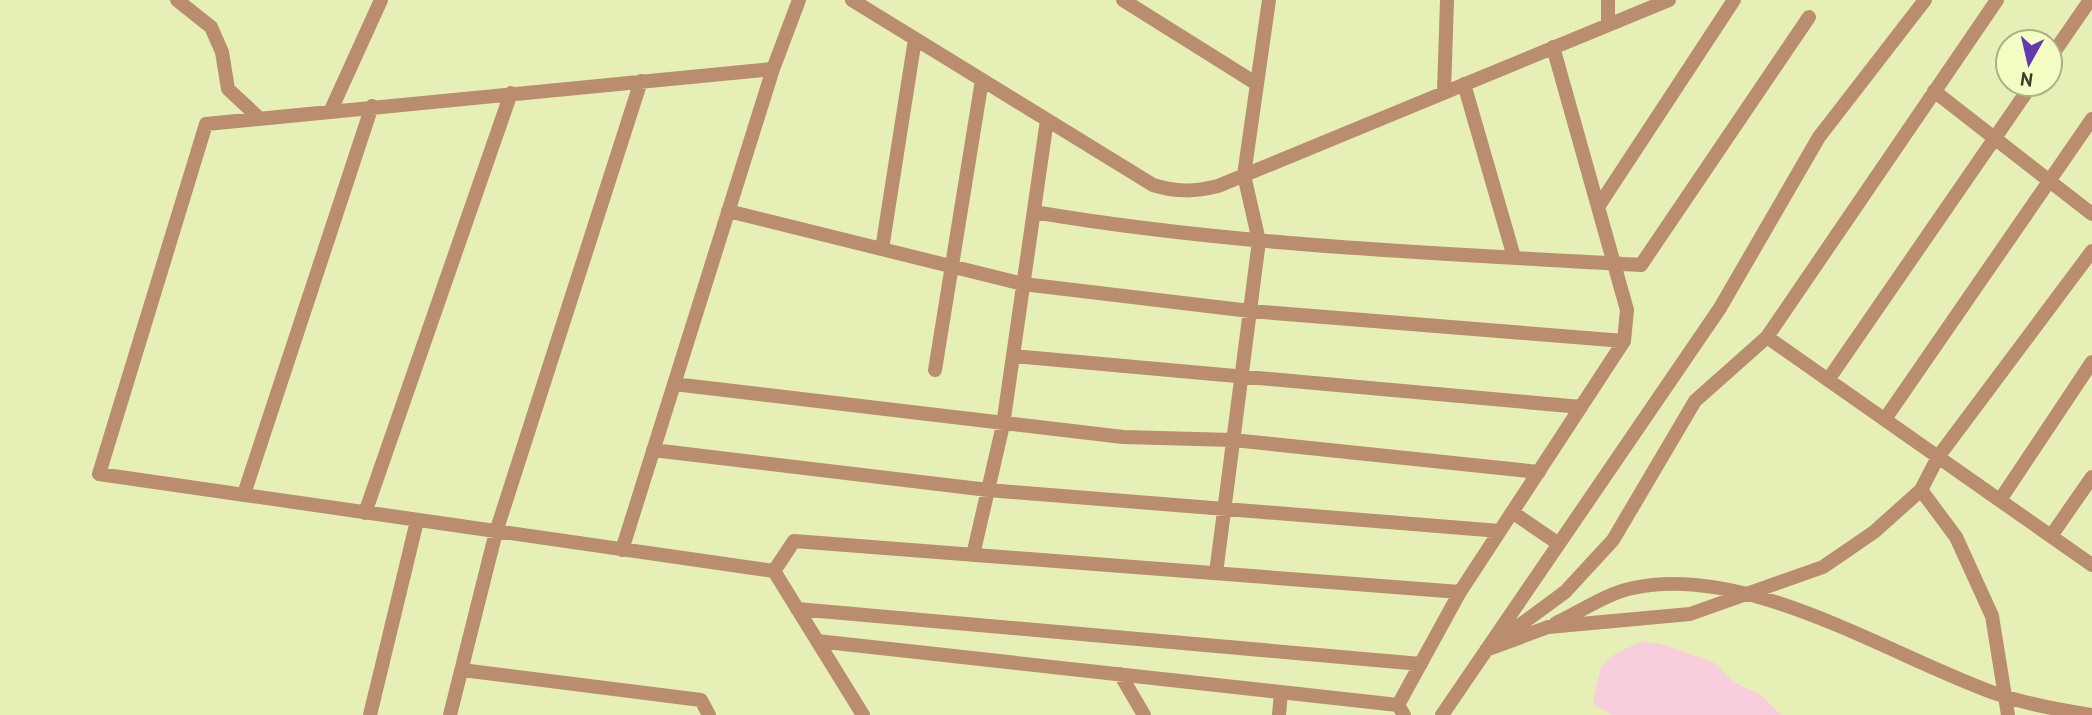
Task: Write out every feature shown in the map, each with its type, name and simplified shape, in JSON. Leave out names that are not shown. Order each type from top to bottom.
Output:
[{"type":"street","points":[[177,0],[211,27],[222,52],[228,89],[259,118]]},
{"type":"street","points":[[331,110],[381,0]]},
{"type":"street","points":[[622,550],[773,69],[799,0]]},
{"type":"street","points":[[852,0],[1153,185],[1172,191],[1195,191],[1244,175],[1669,0]]},
{"type":"street","points":[[1123,0],[1257,84]]},
{"type":"street","points":[[1216,573],[1259,242],[1244,175],[1269,0]]},
{"type":"street","points":[[1444,92],[1447,0]]},
{"type":"street","points":[[1608,0],[1608,25]]},
{"type":"street","points":[[1598,207],[1734,0]]},
{"type":"street","points":[[1442,715],[1720,308],[1819,137],[1925,0]]},
{"type":"street","points":[[1486,650],[1565,592],[1613,540],[1695,401],[1767,337],[1997,0]]},
{"type":"street","points":[[2064,38],[2090,0]]},
{"type":"street","points":[[1034,212],[1128,228],[1259,242],[1641,265],[1809,17]]},
{"type":"street","points":[[882,249],[915,39]]},
{"type":"street","points":[[817,640],[1281,692],[1401,710],[1421,664],[1460,592],[1624,341],[1627,310],[1553,47]]},
{"type":"street","points":[[773,69],[206,124],[99,474],[774,571]]},
{"type":"street","points":[[935,370],[982,80]]},
{"type":"street","points":[[450,715],[496,532],[641,81]]},
{"type":"street","points":[[1464,84],[1514,257]]},
{"type":"street","points":[[1934,91],[2092,214]]},
{"type":"street","points":[[365,513],[511,93]]},
{"type":"street","points":[[1828,380],[2022,98]]},
{"type":"street","points":[[244,494],[372,106]]},
{"type":"street","points":[[1885,419],[2092,118]]},
{"type":"street","points":[[972,555],[1003,425],[1047,120]]},
{"type":"street","points":[[728,211],[1023,284],[1250,311],[1624,341]]},
{"type":"street","points":[[1548,627],[1690,614],[1823,567],[1874,532],[1921,490],[1938,457],[2092,251]]},
{"type":"street","points":[[1767,337],[2092,565]]},
{"type":"street","points":[[1013,356],[1581,407]]},
{"type":"street","points":[[2000,500],[2092,362]]},
{"type":"street","points":[[674,384],[1122,438],[1233,440],[1539,472]]},
{"type":"street","points":[[653,450],[988,490],[1500,531]]},
{"type":"street","points":[[2051,536],[2092,477]]},
{"type":"street","points":[[1921,490],[1956,537],[1992,616],[2008,715]]},
{"type":"street","points":[[1512,512],[1559,544]]},
{"type":"street","points":[[370,715],[417,521]]},
{"type":"street","points":[[774,571],[794,541],[1460,592]]},
{"type":"street","points":[[774,571],[863,715]]},
{"type":"street","points":[[1486,650],[1548,627],[1631,588],[1678,583],[1753,593],[2007,697],[2062,713],[2091,715]]},
{"type":"street","points":[[797,609],[1421,664]]},
{"type":"street","points":[[461,670],[701,700],[709,715]]},
{"type":"street","points":[[1120,674],[1144,715]]},
{"type":"street","points":[[1279,715],[1281,692]]},
{"type":"shaded area","points":[[1639,642],[1658,643],[1713,662],[1734,682],[1761,695],[1781,715],[1613,715],[1596,706],[1593,700],[1601,667],[1614,655]]}]
